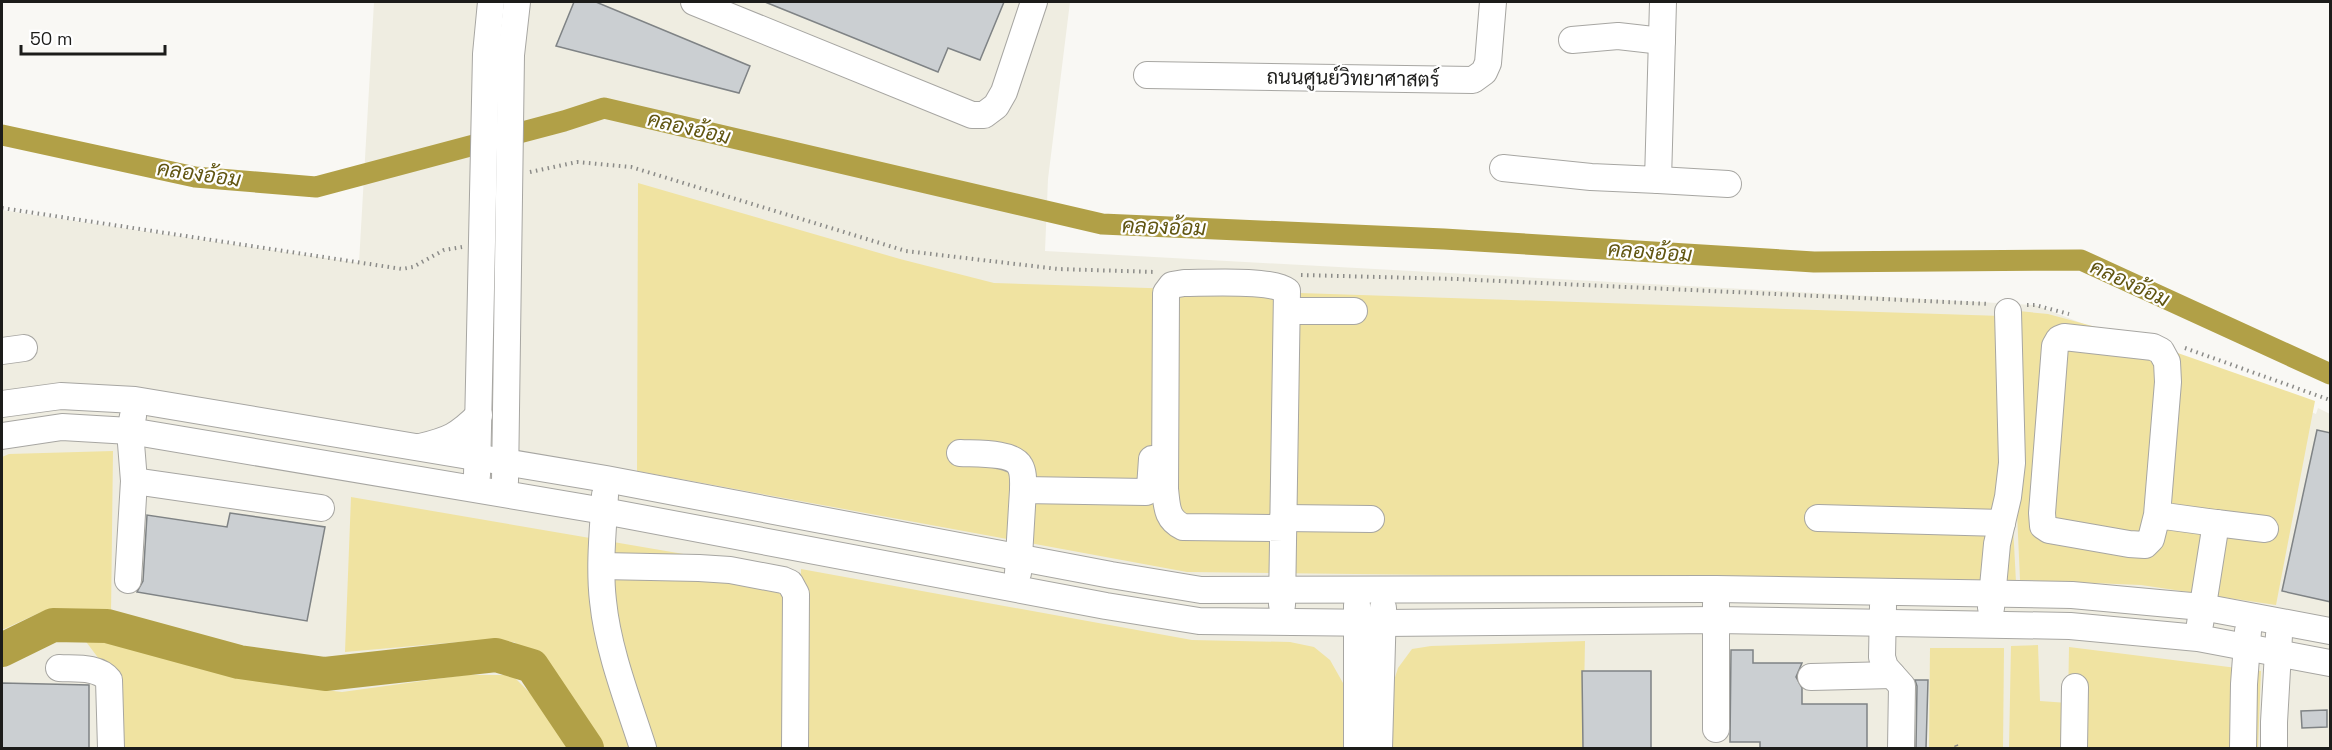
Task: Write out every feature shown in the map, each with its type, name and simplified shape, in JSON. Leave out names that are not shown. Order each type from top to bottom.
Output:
[{"type":"street","points":[[477,490],[486,54],[491,2]]},
{"type":"street","points":[[505,495],[511,55],[517,2]]},
{"type":"street","points":[[694,2],[972,115],[984,115],[996,106],[1004,92],[1034,2]]},
{"type":"street","name":"ถนนศูนย์วิทยาศาสตร์","points":[[1148,75],[1473,80],[1484,72],[1488,63],[1493,2]]},
{"type":"street","points":[[1658,180],[1663,2]]},
{"type":"street","points":[[1572,40],[1618,36],[1662,41]]},
{"type":"street","points":[[1503,168],[1591,177],[1728,184]]},
{"type":"street","points":[[1023,490],[1140,494],[1150,488],[1158,275]]},
{"type":"street","points":[[1282,621],[1283,523],[1287,291],[1264,284],[1184,283],[1172,285],[1166,293],[1165,489],[1168,514],[1174,523],[1183,527],[1283,523],[1371,519]]},
{"type":"street","points":[[1990,624],[1997,544],[2012,463],[2007,307]]},
{"type":"street","points":[[1287,311],[1354,311]]},
{"type":"street","points":[[2064,337],[2153,347],[2162,351],[2167,362],[2168,382],[2157,515],[2151,539],[2145,545],[2049,530],[2043,526],[2042,513],[2055,346],[2059,339],[2064,337]]},
{"type":"street","points":[[2,404],[61,396],[135,400],[606,479],[1201,590],[1716,589],[2072,595],[2202,607],[2331,631]]},
{"type":"street","points":[[128,580],[134,481],[130,431],[135,400]]},
{"type":"street","points":[[414,448],[439,443],[460,434],[479,415]]},
{"type":"street","points":[[505,416],[516,447],[549,471]]},
{"type":"street","points":[[2,436],[62,427],[130,431],[604,511],[1199,621],[1716,620],[2070,626],[2198,638],[2331,663]]},
{"type":"street","points":[[960,453],[1012,457],[1019,463],[1023,472],[1017,589]]},
{"type":"street","points":[[606,479],[602,566],[603,600],[607,624],[643,748]]},
{"type":"street","points":[[134,481],[321,508]]},
{"type":"street","points":[[2157,515],[2265,529]]},
{"type":"street","points":[[1818,518],[2002,523]]},
{"type":"street","points":[[2198,638],[2216,522]]},
{"type":"street","points":[[602,566],[730,570],[783,579],[790,583],[796,594],[795,748]]},
{"type":"street","points":[[1716,589],[1716,729]]},
{"type":"street","points":[[1357,748],[1370,622],[1383,590]]},
{"type":"street","points":[[1356,591],[1370,622],[1379,748]]},
{"type":"street","points":[[1883,591],[1882,657],[1892,675],[1902,686],[1901,748]]},
{"type":"street","points":[[2243,748],[2249,616]]},
{"type":"street","points":[[2274,748],[2277,652],[2281,621]]},
{"type":"street","points":[[59,668],[99,672],[109,680],[111,748]]},
{"type":"street","points":[[1811,677],[1892,675]]},
{"type":"street","points":[[2075,687],[2074,748],[2085,748]]},
{"type":"path","points":[[509,177],[577,162],[631,167],[906,251],[1059,269],[1158,275]]},
{"type":"path","points":[[2,208],[402,269],[413,267],[444,250],[481,246]]},
{"type":"path","points":[[1292,275],[1456,279],[2007,307],[2035,305],[2070,314]]},
{"type":"path","points":[[2183,348],[2331,400]]},
{"type":"shaded area","points":[[374,2],[1070,2],[1048,179],[1045,251],[2035,305],[2316,414],[2318,408],[2330,414],[2330,748],[2,748],[2,210],[359,263]]},
{"type":"shaded area","points":[[638,183],[900,259],[994,283],[2002,316],[2016,582],[1187,572],[637,471]]},
{"type":"shaded area","points":[[2008,310],[2048,314],[2129,336],[2315,401],[2276,605],[2141,585],[2020,580]]},
{"type":"shaded area","points":[[113,451],[111,615],[41,612],[2,630],[2,457],[9,454]]},
{"type":"shaded area","points":[[351,497],[794,573],[794,748],[602,748],[553,669],[514,642],[470,641],[345,652]]},
{"type":"shaded area","points":[[801,569],[1192,640],[1290,642],[1314,647],[1330,660],[1343,683],[1344,748],[800,748]]},
{"type":"shaded area","points":[[81,635],[273,684],[342,692],[466,675],[512,675],[531,694],[568,748],[112,748],[111,675]]},
{"type":"shaded area","points":[[1585,641],[1583,748],[1389,748],[1390,693],[1398,668],[1412,649],[1431,646]]},
{"type":"shaded area","points":[[2038,645],[2040,701],[2068,703],[2069,647],[2261,671],[2258,748],[2009,748],[2011,646]]},
{"type":"shaded area","points":[[1930,648],[2004,648],[2003,748],[1929,748]]},
{"type":"building","points":[[574,2],[596,2],[750,66],[739,93],[556,46]]},
{"type":"building","points":[[765,2],[1004,2],[980,60],[948,48],[938,72]]},
{"type":"building","points":[[2317,430],[2331,433],[2331,602],[2282,591]]},
{"type":"building","points":[[230,513],[325,527],[307,621],[137,592],[143,581],[147,515],[227,527]]},
{"type":"building","points":[[1731,650],[1753,650],[1753,663],[1802,663],[1796,677],[1802,688],[1802,704],[1867,704],[1867,748],[1760,748],[1760,742],[1730,742]]},
{"type":"building","points":[[1582,671],[1651,671],[1651,748],[1583,748]]},
{"type":"building","points":[[1915,680],[1928,680],[1926,748],[1916,748],[1917,686]]},
{"type":"building","points":[[2,683],[89,685],[89,748],[2,748]]},
{"type":"building","points":[[2327,710],[2327,727],[2302,728],[2301,711]]},
{"type":"waterway","name":"คลองอ้อม","points":[[2,135],[195,177],[316,187],[564,121],[604,108],[1102,224],[1444,239],[1814,262],[2081,260],[2330,374]]},
{"type":"waterway","points":[[2,650],[53,625],[107,626],[239,662],[325,674],[496,655],[532,666],[587,748]]}]
